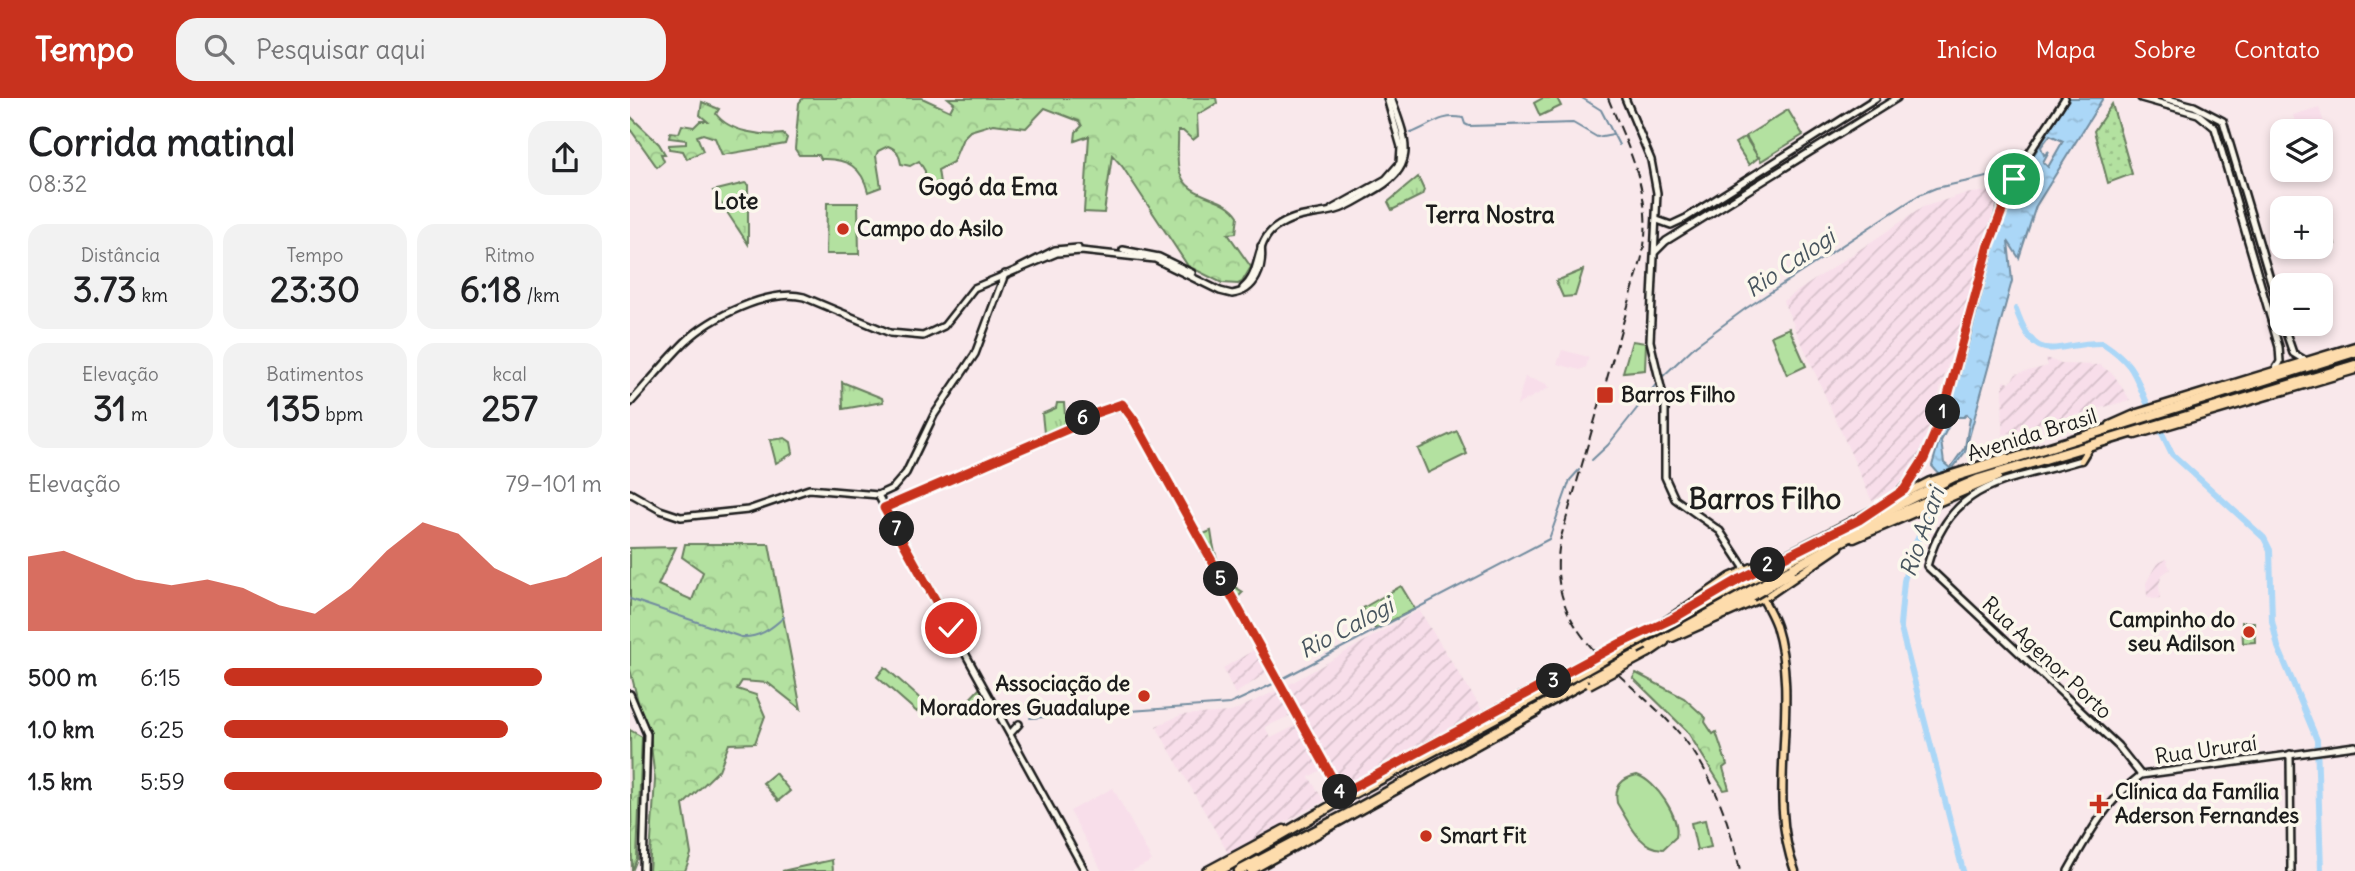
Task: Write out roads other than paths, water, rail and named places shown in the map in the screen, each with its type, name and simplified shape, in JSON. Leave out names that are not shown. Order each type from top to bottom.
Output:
[{"type":"highway","points":[[2344,350],[2355,349]]},
{"type":"highway","name":"Avenida Brasil","points":[[1219,871],[1345,798],[1515,708],[1623,645],[1928,484],[2355,349]]},
{"type":"highway","name":"Avenida Brasil","points":[[1239,871],[1751,594],[1876,523],[2027,463],[2167,425],[2354,369]]},
{"type":"main road","points":[[630,403],[687,340],[738,309],[764,299],[791,294],[890,333],[923,336],[944,326],[969,291],[1055,250],[1088,247],[1154,255],[1226,290],[1239,290],[1251,280],[1267,234],[1292,217],[1327,211],[1376,188],[1392,174],[1401,160],[1401,147],[1389,98]]},
{"type":"main road","points":[[1625,98],[1651,160],[1657,220],[1650,341],[1666,411],[1664,471],[1669,489],[1680,504],[1720,531],[1745,569],[1776,628],[1785,681],[1785,823],[1788,851],[1795,871]]},
{"type":"main road","points":[[1657,220],[1666,225],[1686,218],[1876,98]]},
{"type":"main road","points":[[1655,252],[1666,241],[1769,180],[1897,98]]},
{"type":"main road","points":[[1877,509],[1904,490],[1943,414],[1989,245],[2016,176],[2065,98]]},
{"type":"main road","points":[[2141,98],[2208,119],[2222,145],[2279,347],[2280,362],[2274,371]]},
{"type":"main road","points":[[2164,98],[2194,106],[2223,121],[2270,277]]},
{"type":"main road","points":[[1858,109],[1865,119]]},
{"type":"main road","points":[[2222,145],[2230,142]]},
{"type":"main road","points":[[1763,170],[1769,180]]},
{"type":"main road","points":[[1666,225],[1666,241]]},
{"type":"main road","points":[[1656,233],[1666,241]]},
{"type":"main road","points":[[2252,257],[2263,254]]},
{"type":"main road","points":[[630,493],[671,515],[681,517],[748,510],[809,489],[878,495],[893,488],[902,480],[929,423],[975,354],[1005,274]]},
{"type":"main road","points":[[2288,336],[2296,357]]},
{"type":"main road","name":"Avenida Brasil","points":[[2158,410],[2344,350]]},
{"type":"main road","points":[[2280,362],[2296,357],[2306,361]]},
{"type":"main road","points":[[884,508],[1070,428],[1079,419],[1117,404],[1124,406],[1341,794]]},
{"type":"main road","name":"Avenida Brasil","points":[[1952,492],[1988,484],[2090,447],[2148,430]]},
{"type":"main road","points":[[1988,484],[1999,484],[2081,460],[2090,447]]},
{"type":"main road","points":[[1913,477],[1928,484]]},
{"type":"main road","name":"Avenida Brasil","points":[[1757,573],[1928,484]]},
{"type":"main road","name":"Rua Agenor Porto","points":[[1988,484],[1964,499],[1951,512],[1936,537],[1927,566],[2118,746],[2141,775]]},
{"type":"main road","points":[[878,495],[1085,871]]},
{"type":"main road","name":"Avenida Brasil","points":[[1763,587],[1925,504]]},
{"type":"main road","points":[[1659,626],[1745,569],[1817,540]]},
{"type":"main road","points":[[1672,638],[1762,599],[1839,547]]},
{"type":"main road","name":"Avenida Brasil","points":[[1623,645],[1742,581]]},
{"type":"main road","name":"Avenida Brasil","points":[[1251,871],[1501,734],[1590,681],[1649,653],[1751,594]]},
{"type":"main road","name":"Avenida Brasil","points":[[1206,871],[1331,803],[1341,794],[1585,666]]},
{"type":"main road","points":[[630,694],[647,734],[643,871]]},
{"type":"main road","points":[[1476,723],[1515,708]]},
{"type":"main road","points":[[1501,734],[1529,713]]},
{"type":"main road","points":[[1010,734],[1019,724]]},
{"type":"main road","name":"Rua Ururaí","points":[[2068,871],[2097,820],[2126,786],[2141,775],[2355,746]]},
{"type":"main road","points":[[2290,754],[2291,871]]},
{"type":"water","points":[[2069,98],[2103,98],[2036,206],[2019,258],[2008,241],[2012,281],[1965,452],[1947,476],[1940,499],[1928,509],[1939,474],[1932,466],[2006,200]],"holes":[[[2050,135],[2063,141],[2048,167],[2043,162],[2049,151],[2044,155],[2041,147]],[[1967,414],[1970,418],[1965,447],[1950,468],[1944,463],[1941,441],[1953,417],[1964,417]]]},
{"type":"waterway","points":[[1582,98],[1601,110],[1619,145]]},
{"type":"waterway","points":[[1411,133],[1442,119],[1456,117],[1463,118],[1469,126],[1573,123],[1597,137],[1613,134]]},
{"type":"waterway","name":"Rio Calogi","points":[[1660,379],[1696,345],[1745,309],[1919,195],[1936,188],[2015,171]]},
{"type":"waterway","points":[[2016,309],[2024,328],[2040,346],[2059,348],[2103,343],[2115,351],[2130,367],[2152,414]]},
{"type":"waterway","name":"Rio Calogi","points":[[1592,460],[1608,445],[1657,383]]},
{"type":"waterway","points":[[2157,423],[2172,454],[2264,538],[2270,550],[2272,621],[2278,647],[2317,740],[2321,871]]},
{"type":"waterway","name":"Rio Calogi","points":[[1280,680],[1549,539],[1570,480],[1579,470]]},
{"type":"waterway","name":"Rio Acari","points":[[1935,503],[1911,553],[1904,581],[1900,625],[1963,871]]},
{"type":"waterway","points":[[630,599],[741,637],[764,632],[784,617]]},
{"type":"waterway","name":"Rio Calogi","points":[[1030,718],[1230,704],[1275,683]]},
{"type":"railway","points":[[1608,98],[1638,177],[1643,197],[1645,239],[1641,261],[1561,537],[1558,573],[1564,603],[1578,630],[1597,653],[1667,720],[1698,758],[1721,804],[1740,871]]},
{"type":"place","name":"Campo do Asilo","points":[[843,229]]},
{"type":"place","name":"Barros Filho","points":[[1605,395]]},
{"type":"place","name":"Campinho do seu Adilson","points":[[2249,632]]},
{"type":"place","name":"Associação de Moradores Guadalupe","points":[[1144,696]]},
{"type":"place","name":"Clínica da Família Aderson Fernandes","points":[[2099,804]]},
{"type":"place","name":"Smart Fit","points":[[1426,836]]},
{"type":"district","name":"Gogó da Ema","points":[[988,187]]},
{"type":"district","name":"Lote","points":[[736,201]]},
{"type":"district","name":"Terra Nostra","points":[[1490,215]]},
{"type":"district","name":"Barros Filho","points":[[1765,499]]}]
